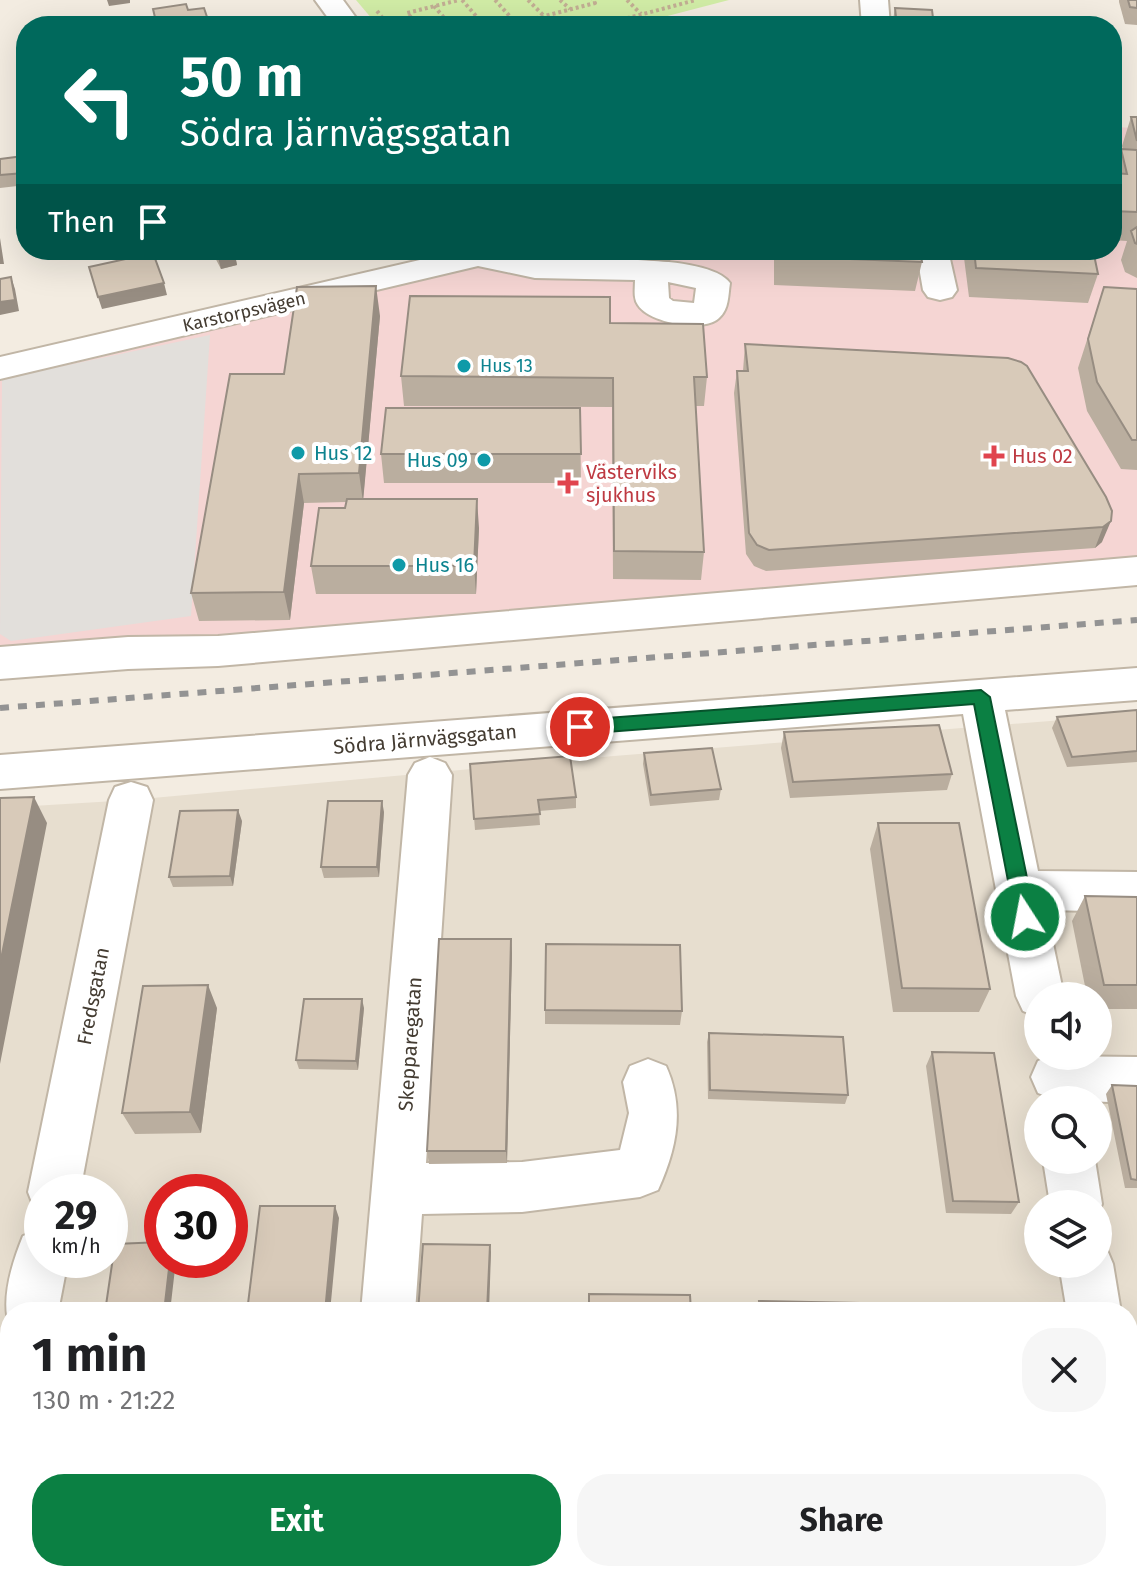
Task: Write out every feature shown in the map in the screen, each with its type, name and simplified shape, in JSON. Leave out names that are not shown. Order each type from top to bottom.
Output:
[{"type":"street","name":"Karstorpsvägen","points":[[0,368],[453,260]]},
{"type":"street","points":[[500,260],[516,266],[651,273]]},
{"type":"street","points":[[934,260],[940,290]]},
{"type":"street","points":[[0,663],[128,653],[218,651],[1137,571]]},
{"type":"street","name":"Södra Järnvägsgatan","points":[[0,772],[1137,684]]},
{"type":"street","points":[[981,697],[1037,982]]},
{"type":"street","name":"Skepparegatan","points":[[389,1302],[430,775]]},
{"type":"street","name":"Fredsgatan","points":[[58,1174],[131,800]]},
{"type":"street","points":[[1020,890],[1137,892]]},
{"type":"street","points":[[1056,1078],[1137,1080]]},
{"type":"street","points":[[399,1189],[522,1187],[640,1172],[654,1113],[648,1082]]},
{"type":"street","points":[[33,1302],[38,1278]]},
{"type":"street","points":[[1088,1278],[1092,1302]]},
{"type":"path","points":[[410,16],[407,13],[460,0],[475,16]]},
{"type":"path","points":[[495,0],[510,16]]},
{"type":"path","points":[[528,0],[544,16],[595,3],[592,0]]},
{"type":"path","points":[[560,0],[570,9]]},
{"type":"path","points":[[627,0],[641,14]]},
{"type":"path","points":[[634,16],[696,0]]},
{"type":"path","points":[[434,6],[442,16]]},
{"type":"shaded area","name":"Västerviks sjukhus","points":[[1122,127],[1137,128],[1137,584],[0,674],[0,381],[505,260],[1122,260]]},
{"type":"shaded area","points":[[210,335],[191,616],[11,641],[0,634],[2,379]]},
{"type":"shaded area","points":[[1137,714],[1137,1302],[0,1302],[0,808],[131,800],[614,756]]},
{"type":"green space","points":[[356,0],[729,0],[667,16],[370,16]]},
{"type":"building","points":[[1128,0],[1137,0],[1137,8],[1130,7]]},
{"type":"building","points":[[186,4],[188,10],[204,8],[207,16],[155,16],[153,9]]},
{"type":"building","points":[[895,8],[932,10],[933,16],[896,16]]},
{"type":"building","points":[[1131,117],[1137,117],[1137,141]]},
{"type":"building","points":[[1122,149],[1137,150],[1137,212],[1122,211],[1122,174],[1127,174]]},
{"type":"building","points":[[16,157],[16,174],[0,175],[0,159]]},
{"type":"building","points":[[1137,227],[1137,244],[1131,231]]},
{"type":"building","points":[[121,260],[156,260],[164,283],[98,297],[89,267]]},
{"type":"building","points":[[874,260],[922,260],[922,262]]},
{"type":"building","points":[[975,260],[1095,260],[1098,274],[976,268]]},
{"type":"building","points":[[11,277],[15,300],[0,302],[0,279]]},
{"type":"building","name":"Hus 12","points":[[376,286],[359,473],[299,474],[284,592],[191,593],[230,374],[284,374],[297,287]]},
{"type":"building","points":[[1104,287],[1137,289],[1137,440],[1132,440],[1097,382],[1088,339]]},
{"type":"building","points":[[410,296],[610,297],[610,323],[703,324],[707,377],[694,377],[704,552],[614,551],[613,378],[401,376]]},
{"type":"building","name":"Hus 02","points":[[745,344],[1008,358],[1021,362],[1027,366],[1106,497],[1112,511],[1111,521],[1103,527],[769,550],[757,545],[749,533],[737,371],[748,371]]},
{"type":"building","points":[[386,408],[580,408],[581,454],[381,454]]},
{"type":"building","points":[[347,499],[477,499],[474,566],[311,566],[319,508],[345,508]]},
{"type":"building","points":[[1137,710],[1137,751],[1072,757],[1057,717]]},
{"type":"building","points":[[939,725],[952,774],[793,782],[784,732]]},
{"type":"building","points":[[712,748],[721,789],[651,795],[644,753]]},
{"type":"building","points":[[570,756],[576,797],[538,800],[540,814],[474,819],[470,764]]},
{"type":"building","points":[[34,797],[0,964],[0,798]]},
{"type":"building","points":[[328,801],[382,801],[377,867],[321,867]]},
{"type":"building","points":[[238,810],[230,876],[169,877],[180,811]]},
{"type":"building","points":[[878,823],[959,823],[990,989],[902,988]]},
{"type":"building","points":[[1085,896],[1137,897],[1137,985],[1103,982]]},
{"type":"building","points":[[439,939],[511,939],[506,1151],[427,1151]]},
{"type":"building","points":[[546,944],[680,945],[682,1011],[545,1010]]},
{"type":"building","points":[[208,985],[190,1112],[122,1113],[143,986]]},
{"type":"building","points":[[304,999],[362,999],[356,1061],[296,1060]]},
{"type":"building","points":[[709,1033],[843,1037],[848,1095],[710,1090]]},
{"type":"building","points":[[932,1052],[994,1053],[1019,1202],[953,1201]]},
{"type":"building","points":[[1112,1085],[1137,1086],[1137,1180],[1131,1179]]},
{"type":"building","points":[[260,1206],[335,1206],[326,1302],[248,1302]]},
{"type":"building","points":[[128,1243],[144,1243],[144,1278],[168,1278],[165,1302],[106,1302],[110,1278],[128,1278]]},
{"type":"building","points":[[423,1244],[490,1245],[487,1302],[419,1302]]},
{"type":"building","points":[[589,1294],[690,1295],[690,1302],[589,1302]]},
{"type":"railway","points":[[0,708],[1137,620]]},
{"type":"place","name":"Hus 13","points":[[464,366]]},
{"type":"place","name":"Hus 12","points":[[298,453]]},
{"type":"place","name":"Hus 02","points":[[994,456]]},
{"type":"place","name":"Hus 09","points":[[484,460]]},
{"type":"place","name":"Västerviks sjukhus","points":[[568,483]]},
{"type":"place","name":"Hus 16","points":[[399,565]]},
{"type":"route","points":[[580,727],[981,697],[1025,917]]}]
